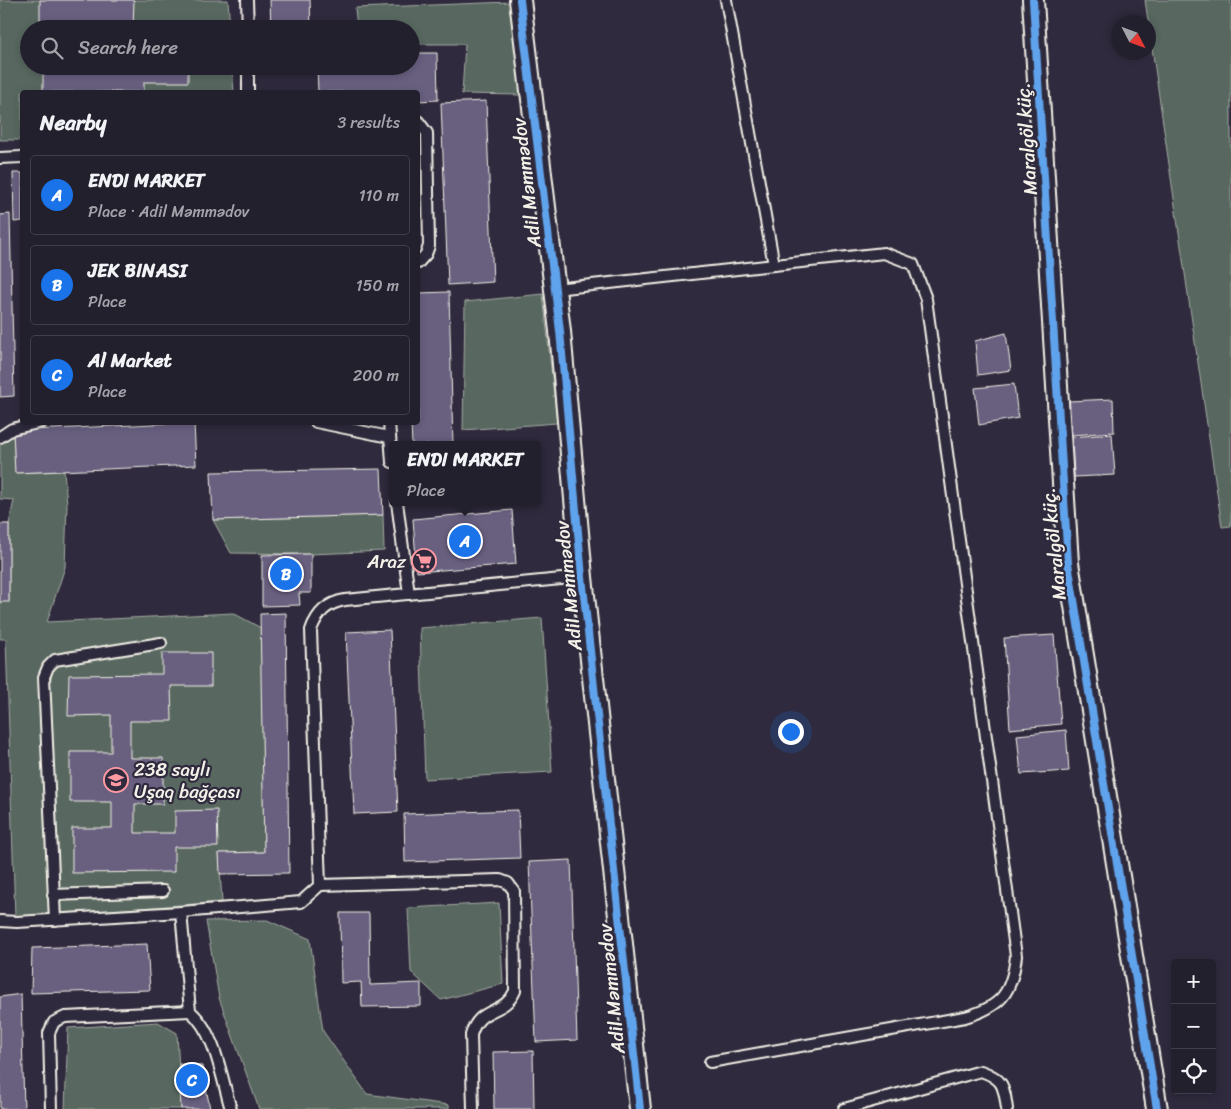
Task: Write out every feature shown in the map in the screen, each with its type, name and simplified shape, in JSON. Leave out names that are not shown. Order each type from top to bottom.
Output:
[{"type":"street","name":"Adil Məmmədov","points":[[520,0],[555,289],[582,576],[640,1109]]},
{"type":"street","name":"Maralgöl küç.","points":[[1033,0],[1068,563],[1157,1109]]},
{"type":"lane","points":[[247,0],[248,20]]},
{"type":"lane","points":[[726,0],[774,265]]},
{"type":"lane","points":[[248,75],[248,90]]},
{"type":"lane","points":[[420,124],[427,133],[423,183],[429,246],[426,254],[420,261]]},
{"type":"lane","points":[[0,158],[20,158]]},
{"type":"lane","points":[[555,289],[884,253],[913,264],[926,299],[1016,956],[1013,978],[1002,999],[985,1012],[710,1062]]},
{"type":"lane","points":[[0,438],[12,429],[29,425]]},
{"type":"lane","points":[[331,425],[389,437]]},
{"type":"lane","points":[[389,425],[389,441]]},
{"type":"lane","points":[[398,506],[409,594]]},
{"type":"lane","points":[[320,885],[311,630],[315,619],[333,602],[582,576]]},
{"type":"lane","points":[[55,920],[44,677],[55,660],[161,643]]},
{"type":"lane","points":[[0,921],[55,920],[301,902],[320,885],[500,880],[508,883],[514,891],[515,991],[511,1000],[480,1017],[474,1024],[471,1035],[473,1109]]},
{"type":"lane","points":[[53,895],[163,891]]},
{"type":"lane","points":[[181,912],[190,1011],[199,1019],[208,1035],[231,1109]]},
{"type":"lane","points":[[52,1109],[49,1033],[54,1022],[65,1017],[190,1011]]},
{"type":"lane","points":[[844,1109],[981,1071],[993,1075],[1004,1086],[1007,1109]]},
{"type":"green space","points":[[0,0],[228,0],[229,20],[20,20],[20,75],[233,75],[234,90],[20,90],[20,140],[0,140]]},
{"type":"green space","points":[[1145,0],[1231,0],[1231,526],[1222,527],[1154,60],[1156,60],[1156,15],[1147,15]]},
{"type":"green space","points":[[510,2],[522,95],[462,94],[465,44],[420,44],[420,20],[356,20],[355,8]]},
{"type":"green space","points":[[543,294],[557,423],[463,430],[465,302]]},
{"type":"green space","points":[[0,429],[13,431],[15,473],[64,471],[67,504],[65,567],[47,622],[233,613],[261,628],[264,852],[219,853],[222,902],[15,917],[6,639],[0,639],[0,602],[9,601],[9,524],[14,500],[0,499]]},
{"type":"green space","points":[[383,515],[384,551],[311,554],[231,553],[213,520]]},
{"type":"green space","points":[[542,618],[552,772],[425,779],[420,628]]},
{"type":"green space","points":[[499,903],[503,984],[441,1000],[411,972],[408,908]]},
{"type":"green space","points":[[267,920],[310,939],[323,1031],[367,1094],[449,1105],[449,1109],[259,1109],[219,998],[206,921]]},
{"type":"green space","points":[[158,1022],[177,1033],[181,1109],[65,1109],[68,1028]]},
{"type":"building","points":[[40,0],[134,0],[133,20],[40,20]]},
{"type":"building","points":[[270,0],[310,0],[311,20],[271,20]]},
{"type":"building","points":[[420,53],[437,53],[438,100],[420,101],[420,90],[318,90],[317,75],[420,75]]},
{"type":"building","points":[[43,75],[188,75],[188,82],[144,82],[144,90],[43,90]]},
{"type":"building","points":[[486,101],[493,282],[448,285],[441,103]]},
{"type":"building","points":[[13,173],[20,173],[20,221],[14,222]]},
{"type":"building","points":[[10,214],[14,396],[0,397],[0,215]]},
{"type":"building","points":[[449,292],[453,441],[412,441],[411,425],[420,425],[420,293]]},
{"type":"building","points":[[1006,333],[1011,370],[978,375],[975,341]]},
{"type":"building","points":[[1014,384],[1018,418],[979,425],[975,388]]},
{"type":"building","points":[[1113,399],[1114,432],[1071,435],[1069,401]]},
{"type":"building","points":[[134,425],[194,425],[196,465],[15,473],[13,431]]},
{"type":"building","points":[[1112,434],[1115,475],[1074,477],[1071,437]]},
{"type":"building","points":[[381,469],[383,515],[213,520],[211,472]]},
{"type":"building","points":[[512,510],[516,564],[417,572],[413,519]]},
{"type":"building","points":[[0,524],[9,524],[9,602],[0,602]]},
{"type":"building","points":[[311,554],[311,593],[299,593],[300,605],[262,606],[262,555]]},
{"type":"building","points":[[286,613],[289,873],[220,874],[219,853],[264,852],[260,614]]},
{"type":"building","points":[[390,630],[398,812],[354,814],[346,632]]},
{"type":"building","points":[[1054,635],[1061,724],[1010,729],[1004,638]]},
{"type":"building","name":"238 saylı Uşaq bağçası","points":[[162,653],[211,653],[211,686],[171,686],[172,721],[130,721],[130,758],[163,758],[163,804],[135,804],[135,833],[175,833],[175,811],[217,810],[218,847],[174,847],[174,872],[72,873],[72,828],[112,828],[112,802],[70,802],[70,752],[111,752],[111,715],[68,716],[69,675],[162,674]]},
{"type":"building","points":[[1066,730],[1069,771],[1021,774],[1017,735]]},
{"type":"building","points":[[518,810],[520,858],[405,862],[404,814]]},
{"type":"building","points":[[571,860],[577,1040],[536,1042],[529,862]]},
{"type":"building","points":[[340,913],[369,913],[370,985],[421,983],[421,1006],[362,1007],[361,982],[341,983]]},
{"type":"building","points":[[147,944],[150,990],[31,993],[32,948]]},
{"type":"building","points":[[21,994],[24,1109],[0,1109],[0,997]]},
{"type":"building","points":[[533,1051],[534,1109],[494,1109],[493,1052]]},
{"type":"building","points":[[179,1064],[202,1066],[210,1109],[181,1109]]},
{"type":"cycle path","points":[[520,0],[560,331],[582,577],[640,1109]]},
{"type":"cycle path","points":[[1033,0],[1068,563],[1157,1109]]},
{"type":"place","name":"ENDI MARKET","points":[[465,541]]},
{"type":"place","name":"Araz","points":[[424,561]]},
{"type":"place","name":"JEK BINASI","points":[[286,574]]},
{"type":"place","name":"238 saylı Uşaq bağçası","points":[[116,780]]},
{"type":"place","name":"Al Market","points":[[192,1080]]}]
